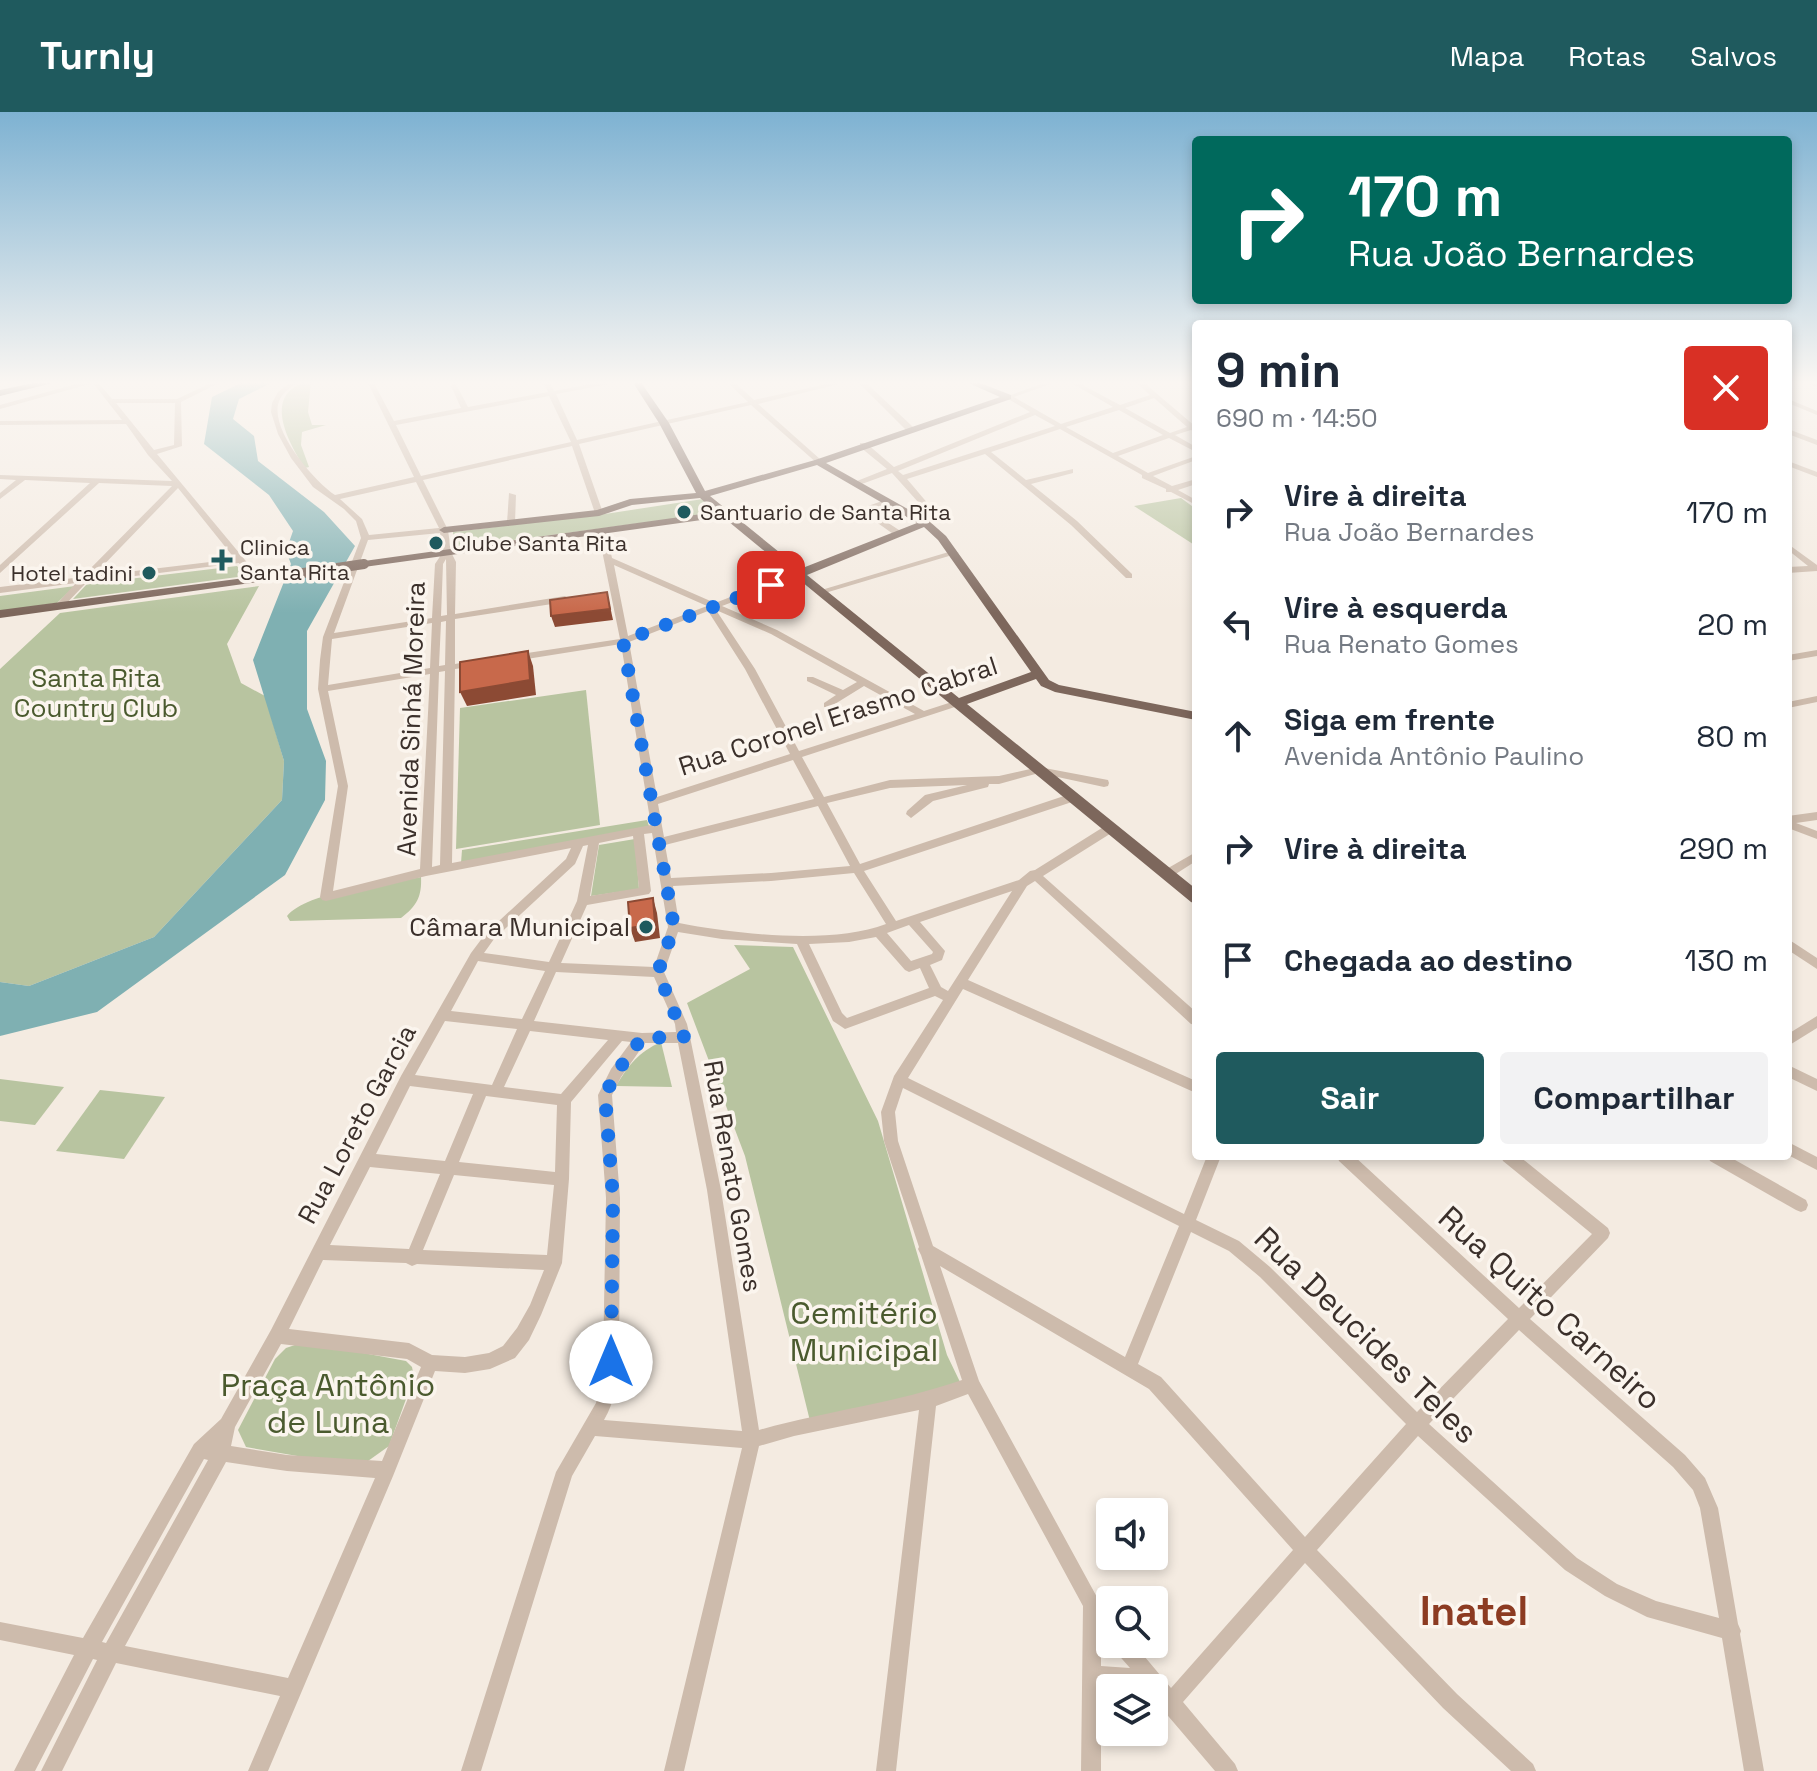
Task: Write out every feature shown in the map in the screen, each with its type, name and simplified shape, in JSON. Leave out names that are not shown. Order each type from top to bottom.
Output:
[{"type":"main road","points":[[683,458],[702,495],[724,514],[1192,895]]},
{"type":"main road","points":[[444,530],[599,513],[630,502],[702,495],[827,458]]},
{"type":"main road","points":[[818,462],[925,523],[955,553],[1045,683],[1055,688],[1192,715]]},
{"type":"main road","points":[[0,614],[724,514]]},
{"type":"main road","points":[[798,574],[925,523]]},
{"type":"main road","name":"Rua Coronel Erasmo Cabral","points":[[958,703],[1039,673]]},
{"type":"street","points":[[156,458],[257,580]]},
{"type":"street","points":[[298,458],[309,476],[359,518],[364,526],[365,538],[328,637],[323,689],[343,786],[326,897],[426,872],[657,828]]},
{"type":"street","points":[[408,458],[444,530],[447,552]]},
{"type":"street","points":[[334,498],[508,458]]},
{"type":"street","points":[[580,458],[599,513]]},
{"type":"street","points":[[814,458],[818,462]]},
{"type":"street","points":[[878,458],[902,478],[931,512],[931,520],[925,523]]},
{"type":"street","points":[[856,483],[923,458]]},
{"type":"street","points":[[902,478],[963,458]]},
{"type":"street","points":[[995,458],[1074,523],[1129,576]]},
{"type":"street","points":[[1115,458],[1192,501]]},
{"type":"street","points":[[1145,476],[1192,459]]},
{"type":"street","points":[[1792,465],[1817,475]]},
{"type":"street","points":[[1025,483],[1070,471]]},
{"type":"street","points":[[0,477],[178,484]]},
{"type":"street","points":[[0,497],[23,478]]},
{"type":"street","points":[[0,570],[98,480]]},
{"type":"street","points":[[1169,490],[1192,482]]},
{"type":"street","points":[[59,606],[178,484]]},
{"type":"street","points":[[511,523],[512,495]]},
{"type":"street","points":[[888,502],[871,508],[869,514],[899,534]]},
{"type":"street","points":[[365,538],[444,530]]},
{"type":"street","points":[[475,956],[550,967],[658,972],[674,927],[602,531]]},
{"type":"street","points":[[1792,549],[1816,568]]},
{"type":"street","name":"Avenida Sinhá Moreira","points":[[426,872],[439,564],[447,552],[452,562],[446,869]]},
{"type":"street","points":[[822,591],[955,553]]},
{"type":"street","points":[[609,560],[774,632],[925,715]]},
{"type":"street","points":[[0,590],[239,561]]},
{"type":"street","points":[[1792,570],[1816,568]]},
{"type":"street","points":[[504,659],[623,641],[798,574]]},
{"type":"street","points":[[600,593],[615,591]]},
{"type":"street","points":[[328,637],[570,598]]},
{"type":"street","points":[[714,608],[822,799],[857,869],[893,926]]},
{"type":"street","points":[[1792,657],[1817,653]]},
{"type":"street","points":[[323,689],[490,661]]},
{"type":"street","points":[[810,679],[843,694]]},
{"type":"street","points":[[827,705],[863,682]]},
{"type":"street","points":[[1792,704],[1817,699]]},
{"type":"street","name":"Rua Coronel Erasmo Cabral","points":[[652,802],[958,703]]},
{"type":"street","points":[[432,716],[447,713]]},
{"type":"street","points":[[911,814],[929,798],[1039,770],[1104,783]]},
{"type":"street","points":[[660,842],[890,784],[999,780]]},
{"type":"street","points":[[920,783],[929,798]]},
{"type":"street","points":[[666,882],[857,869],[1071,798]]},
{"type":"street","points":[[1792,821],[1817,816]]},
{"type":"street","points":[[1792,824],[1817,835]]},
{"type":"street","points":[[674,927],[712,936],[800,939],[880,934],[893,926],[1029,879],[1109,829]]},
{"type":"street","points":[[583,901],[645,891],[638,833]]},
{"type":"street","points":[[412,1259],[448,1168],[524,1025],[583,901],[594,841]]},
{"type":"street","name":"Rua Loreto Garcia","points":[[51,1771],[111,1653],[221,1454],[227,1425],[277,1336],[406,1080],[445,1016],[475,956],[490,936],[562,870],[575,854],[578,844]]},
{"type":"street","points":[[546,849],[560,861],[562,870]]},
{"type":"street","points":[[1167,874],[1192,858]]},
{"type":"street","points":[[800,939],[837,1017],[845,1024],[853,1023],[942,993],[960,982],[1029,879]]},
{"type":"street","points":[[1029,879],[1192,1017]]},
{"type":"street","points":[[880,934],[907,966],[924,964],[940,954],[912,920]]},
{"type":"street","points":[[1792,947],[1817,964]]},
{"type":"street","points":[[924,964],[942,993]]},
{"type":"street","name":"Rua Renato Gomes","points":[[658,972],[684,1037],[714,1190],[752,1440]]},
{"type":"street","points":[[960,982],[1192,1085]]},
{"type":"street","points":[[942,993],[899,1080],[890,1102],[888,1124],[925,1249],[972,1385],[1096,1610]]},
{"type":"street","points":[[445,1016],[619,1036],[684,1037]]},
{"type":"street","points":[[1792,1038],[1817,1021]]},
{"type":"street","points":[[1792,1027],[1800,1032]]},
{"type":"street","points":[[277,1336],[409,1351],[430,1363],[465,1365],[490,1361],[509,1352],[536,1310],[554,1263],[562,1179],[564,1100],[619,1036]]},
{"type":"street","points":[[471,1771],[565,1472],[605,1398],[611,1362],[613,1198],[605,1095],[616,1073],[642,1038]]},
{"type":"street","points":[[1792,1073],[1817,1085]]},
{"type":"street","points":[[406,1080],[564,1100]]},
{"type":"street","name":"Rua Deucides Teles","points":[[899,1080],[1234,1246],[1265,1272],[1417,1424],[1571,1564],[1611,1590],[1654,1610],[1732,1631]]},
{"type":"street","points":[[1792,1150],[1817,1164]]},
{"type":"street","points":[[366,1160],[562,1179]]},
{"type":"street","points":[[1129,1368],[1212,1160]]},
{"type":"street","name":"Rua Quito Carneiro","points":[[1348,1160],[1520,1320],[1679,1461],[1699,1484],[1709,1508],[1754,1771]]},
{"type":"street","points":[[1170,1703],[1417,1424],[1603,1233],[1513,1160]]},
{"type":"street","points":[[1722,1160],[1801,1205]]},
{"type":"street","points":[[925,1249],[1155,1383],[1305,1550],[1450,1701],[1526,1771]]},
{"type":"street","points":[[318,1252],[412,1259],[554,1263]]},
{"type":"street","points":[[258,1771],[430,1363]]},
{"type":"street","points":[[591,1427],[752,1440],[928,1400],[972,1385]]},
{"type":"street","points":[[886,1771],[928,1400]]},
{"type":"street","name":"Rua Loreto Garcia","points":[[24,1771],[88,1648],[200,1450],[227,1425]]},
{"type":"street","points":[[674,1771],[752,1440]]},
{"type":"street","points":[[200,1450],[387,1470]]},
{"type":"street","points":[[1091,1771],[1092,1605]]},
{"type":"street","points":[[0,1631],[293,1689]]},
{"type":"street","points":[[1133,1658],[1145,1674]]},
{"type":"street","points":[[1168,1701],[1228,1771]]},
{"type":"green space","points":[[300,458],[306,458],[309,467],[305,468]]},
{"type":"green space","points":[[1181,498],[1192,506],[1192,543],[1134,506]]},
{"type":"green space","points":[[703,499],[716,513],[454,548],[453,532]]},
{"type":"green space","points":[[237,566],[245,576],[73,599],[87,584]]},
{"type":"green space","points":[[75,586],[57,603],[0,611],[0,596]]},
{"type":"green space","name":"Santa Rita Country Club","points":[[259,586],[227,644],[241,683],[265,696],[284,761],[282,800],[154,937],[29,986],[0,982],[0,669],[60,613]]},
{"type":"green space","points":[[586,690],[600,825],[456,849],[460,708]]},
{"type":"green space","points":[[647,820],[650,829],[461,863],[462,850]]},
{"type":"green space","points":[[635,839],[639,889],[591,896],[599,845]]},
{"type":"green space","points":[[421,877],[417,900],[401,918],[290,921],[287,916],[312,900]]},
{"type":"green space","name":"Cemitério Municipal","points":[[734,945],[793,947],[878,1121],[947,1355],[960,1382],[942,1400],[810,1421],[745,1156],[687,1003],[750,969]]},
{"type":"green space","points":[[661,1042],[672,1087],[616,1086],[635,1060]]},
{"type":"green space","points":[[0,1079],[64,1087],[35,1125],[0,1121]]},
{"type":"green space","points":[[100,1090],[165,1097],[124,1159],[56,1151]]},
{"type":"green space","name":"Praça Antônio de Luna","points":[[304,1342],[406,1361],[412,1367],[414,1377],[389,1446],[368,1461],[355,1466],[246,1447],[238,1430],[275,1359],[286,1348]]},
{"type":"water","points":[[222,458],[258,458],[324,512],[355,546],[307,631],[307,709],[326,761],[325,800],[285,875],[97,1012],[0,1036],[0,982],[29,986],[154,937],[282,800],[284,761],[253,660],[291,564],[286,551],[293,531],[269,495]]},
{"type":"building","points":[[607,592],[610,609],[551,616],[550,600]]},
{"type":"building","points":[[528,651],[530,680],[460,692],[460,662]]},
{"type":"building","points":[[653,898],[655,924],[630,928],[628,902]]},
{"type":"place","name":"Santuario de Santa Rita","points":[[684,512]]},
{"type":"place","name":"Clube Santa Rita","points":[[436,543]]},
{"type":"place","name":"Clinica Santa Rita","points":[[222,560]]},
{"type":"place","name":"Hotel tadini","points":[[149,573]]},
{"type":"place","name":"Câmara Municipal","points":[[646,927]]},
{"type":"district","name":"Inatel","points":[[1474,1611]]},
{"type":"route","points":[[611,1362],[613,1198],[605,1095],[609,1083],[642,1038],[684,1037],[658,972],[674,927],[623,641],[771,585]]}]
